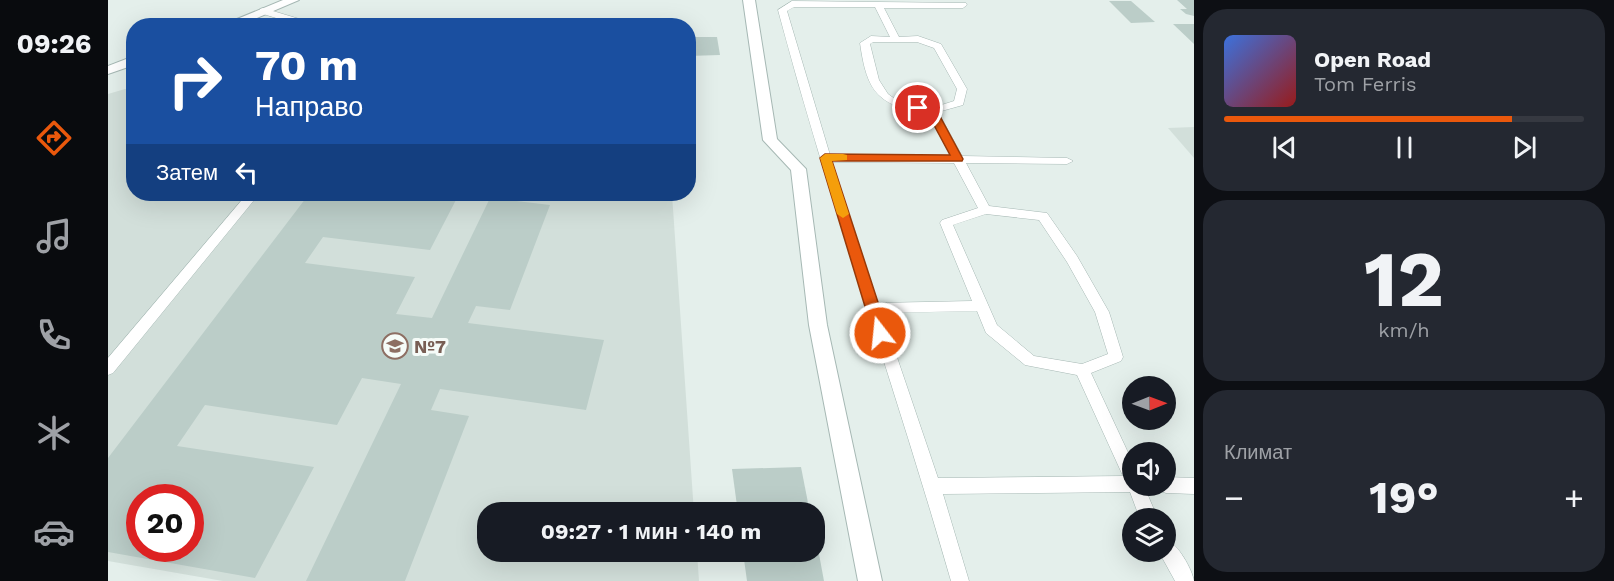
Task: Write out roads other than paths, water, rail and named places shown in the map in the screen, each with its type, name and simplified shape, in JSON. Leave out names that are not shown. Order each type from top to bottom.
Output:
[{"type":"street","points":[[246,18],[293,0]]},
{"type":"street","points":[[749,0],[770,140],[798,169],[818,325],[870,581]]},
{"type":"street","points":[[108,70],[126,63]]},
{"type":"lane","points":[[960,581],[932,486],[825,158],[782,10],[792,4],[963,5]]},
{"type":"lane","points":[[877,5],[896,40]]},
{"type":"lane","points":[[263,11],[286,18]]},
{"type":"lane","points":[[870,39],[896,40],[918,39],[938,46],[962,89],[959,103],[932,111],[898,105],[883,96],[866,57],[864,43],[870,39]]},
{"type":"lane","points":[[932,111],[985,210]]},
{"type":"lane","points":[[825,158],[1067,161]]},
{"type":"lane","points":[[108,369],[247,201]]},
{"type":"lane","points":[[985,210],[1043,216],[1072,259],[1102,312],[1116,357],[1082,370],[1030,361],[991,328],[946,223],[985,210]]},
{"type":"lane","points":[[873,308],[981,306]]},
{"type":"lane","points":[[1082,370],[1122,456]]},
{"type":"lane","points":[[932,486],[1122,485]]},
{"type":"lane","points":[[1176,485],[1194,486]]},
{"type":"lane","points":[[1174,562],[1185,581]]},
{"type":"place","name":"№7","points":[[395,346]]}]
